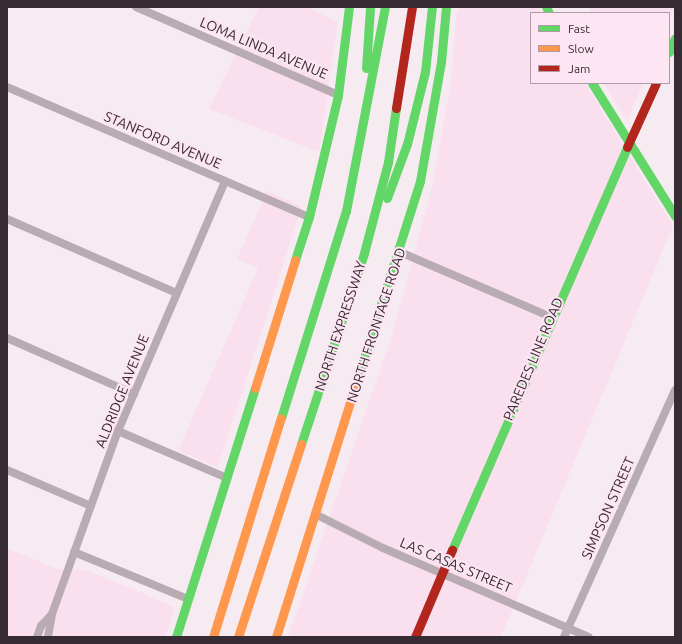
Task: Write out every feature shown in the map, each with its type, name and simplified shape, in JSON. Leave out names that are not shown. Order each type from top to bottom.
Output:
[{"type":"main road","points":[[176,637],[309,217],[338,94],[349,7]]},
{"type":"main road","points":[[357,162],[370,7]]},
{"type":"main road","name":"NORTH EXPRESSWAY","points":[[214,637],[311,328],[357,162],[385,7]]},
{"type":"main road","name":"NORTH EXPRESSWAY","points":[[238,637],[364,253],[388,162],[412,7]]},
{"type":"main road","points":[[334,342],[407,144],[425,72],[432,7]]},
{"type":"main road","name":"NORTH FRONTAGE ROAD","points":[[276,637],[400,252],[420,181],[441,62],[447,10]]},
{"type":"main road","points":[[670,50],[675,38]]},
{"type":"main road","points":[[593,84],[675,216]]},
{"type":"main road","name":"PAREDES LINE ROAD","points":[[415,637],[551,316],[656,84]]},
{"type":"street","name":"LOMA LINDA AVENUE","points":[[136,7],[338,94]]},
{"type":"street","name":"STANFORD AVENUE","points":[[7,87],[309,217]]},
{"type":"street","name":"ALDRIDGE AVENUE","points":[[48,637],[52,614],[118,431],[225,181]]},
{"type":"street","points":[[7,220],[176,293]]},
{"type":"street","points":[[400,252],[551,316]]},
{"type":"street","points":[[7,338],[134,394]]},
{"type":"street","name":"SIMPSON STREET","points":[[564,637],[675,390]]},
{"type":"street","points":[[118,431],[227,478]]},
{"type":"street","points":[[7,470],[91,506]]},
{"type":"street","name":"LAS CASAS STREET","points":[[315,514],[383,548],[443,572],[589,637]]},
{"type":"street","points":[[74,552],[188,599]]},
{"type":"street","name":"ALDRIDGE AVENUE","points":[[38,637],[42,626],[52,614]]},
{"type":"shaded area","points":[[259,7],[308,7],[338,22],[319,152],[209,109]]},
{"type":"shaded area","points":[[460,7],[539,7],[542,12],[530,12],[530,84],[586,84],[673,226],[501,637],[288,637],[392,335],[433,183],[451,80],[456,16]]},
{"type":"shaded area","points":[[590,7],[675,7],[670,19],[670,12],[590,12]]},
{"type":"shaded area","points":[[604,84],[643,84],[627,121]]},
{"type":"shaded area","points":[[267,191],[302,206],[218,467],[178,451],[258,268],[237,259]]},
{"type":"shaded area","points":[[7,548],[58,569],[87,570],[175,607],[165,637],[7,637]]},
{"type":"traffic: fast","points":[[295,260],[309,217],[338,95],[349,7]]},
{"type":"traffic: fast","points":[[366,68],[370,7]]},
{"type":"traffic: fast","points":[[281,418],[346,211],[385,7]]},
{"type":"traffic: fast","points":[[387,198],[407,144],[425,72],[432,7]]},
{"type":"traffic: fast","points":[[355,386],[420,181],[441,62],[446,7]]},
{"type":"traffic: fast","points":[[546,7],[548,12]]},
{"type":"traffic: fast","points":[[670,50],[675,38]]},
{"type":"traffic: fast","points":[[593,84],[675,216]]},
{"type":"traffic: fast","points":[[301,444],[364,253],[388,162],[396,108]]},
{"type":"traffic: fast","points":[[452,550],[627,147]]},
{"type":"traffic: fast","points":[[176,637],[255,388]]},
{"type":"traffic: slow","points":[[255,388],[295,260]]},
{"type":"traffic: slow","points":[[276,637],[355,386]]},
{"type":"traffic: slow","points":[[213,637],[281,418]]},
{"type":"traffic: slow","points":[[238,637],[301,444]]},
{"type":"traffic: jam","points":[[396,108],[412,7]]},
{"type":"traffic: jam","points":[[627,147],[656,84]]},
{"type":"traffic: jam","points":[[415,637],[452,550]]}]
